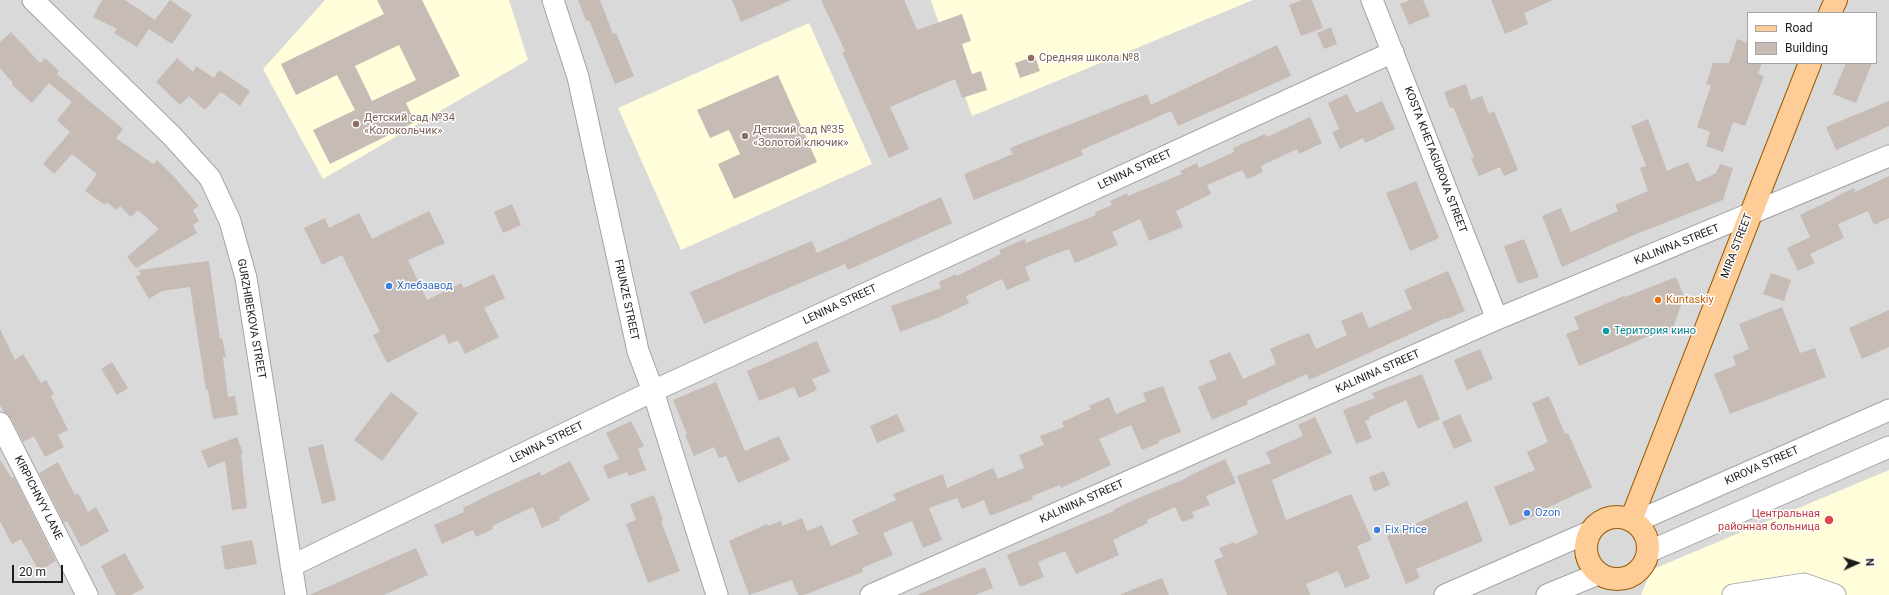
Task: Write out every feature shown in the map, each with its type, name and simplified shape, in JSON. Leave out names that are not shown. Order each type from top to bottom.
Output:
[{"type":"main road","points":[[1830,12],[1836,0]]},
{"type":"main road","name":"MIRA STREET","points":[[1633,521],[1810,64]]},
{"type":"main road","points":[[1619,517],[1633,521],[1642,530],[1647,541],[1648,552],[1644,564],[1636,573],[1624,579],[1605,583],[1590,565],[1586,554],[1585,543],[1589,532],[1597,523],[1608,518],[1619,517]]},
{"type":"street","name":"GURZHIBEKOVA STREET","points":[[33,0],[172,136],[210,178],[230,221],[246,278],[296,595]]},
{"type":"street","name":"FRUNZE STREET","points":[[553,0],[578,77],[638,351],[717,595]]},
{"type":"street","name":"KOSTA KHETAGUROVA STREET","points":[[1372,0],[1498,319]]},
{"type":"street","name":"LENINA STREET","points":[[291,566],[652,391],[1393,52]]},
{"type":"street","name":"KALININA STREET","points":[[871,595],[1498,319],[1889,156]]},
{"type":"street","name":"KIROVA STREET","points":[[1633,521],[1889,410]]},
{"type":"street","name":"KIRPICHNYY LANE","points":[[0,423],[87,595]]},
{"type":"street","points":[[1648,552],[1889,447]]},
{"type":"street","points":[[1445,595],[1589,532]]},
{"type":"street","points":[[1547,595],[1605,583]]},
{"type":"street","points":[[1733,595],[1804,584],[1811,591],[1835,595]]},
{"type":"shaded area","points":[[0,0],[1889,0],[1889,595],[0,595]]},
{"type":"shaded area","name":"Детский сад №34 «Колокольчик»","points":[[325,0],[509,0],[528,60],[323,179],[263,69]]},
{"type":"shaded area","name":"Средняя школа №8","points":[[1253,0],[972,116],[931,1]]},
{"type":"shaded area","name":"Детский сад №35 «Золотой ключик»","points":[[809,23],[872,164],[681,250],[618,108]]},
{"type":"shaded area","name":"Центральная районная больница","points":[[1889,470],[1889,595],[1641,595],[1651,570]]},
{"type":"building","points":[[102,0],[125,0],[155,20],[170,0],[192,15],[172,44],[149,29],[137,47],[114,33],[117,29],[93,17]]},
{"type":"building","points":[[377,0],[422,0],[460,76],[406,103],[415,122],[330,164],[313,130],[355,110],[337,75],[296,95],[281,64],[384,14]],"holes":[[[399,45],[416,80],[372,101],[355,66]]]},
{"type":"building","points":[[578,0],[600,0],[613,34],[616,33],[634,76],[615,84],[589,20],[586,21]]},
{"type":"building","points":[[732,0],[791,0],[741,22]]},
{"type":"building","points":[[821,0],[904,0],[917,30],[962,14],[971,41],[962,44],[972,74],[981,71],[987,90],[962,98],[955,79],[890,107],[909,149],[889,158],[842,52],[845,51]]},
{"type":"building","points":[[1302,0],[1312,0],[1323,28],[1301,36],[1289,5]]},
{"type":"building","points":[[1410,0],[1423,0],[1430,16],[1409,25],[1400,4]]},
{"type":"building","points":[[1491,0],[1553,0],[1524,13],[1528,24],[1505,34]]},
{"type":"building","points":[[1331,27],[1337,44],[1324,49],[1317,33]]},
{"type":"building","points":[[11,32],[40,63],[45,58],[59,71],[57,74],[123,129],[116,138],[153,164],[157,160],[176,179],[199,206],[193,210],[199,221],[193,225],[197,233],[136,268],[127,257],[159,229],[138,210],[131,217],[120,206],[117,210],[106,202],[105,205],[85,191],[97,174],[72,154],[54,174],[43,164],[70,132],[57,120],[72,102],[49,83],[32,103],[12,85],[13,83],[0,68],[0,42]]},
{"type":"building","points":[[1737,39],[1747,43],[1747,64],[1762,64],[1758,74],[1764,76],[1745,126],[1733,122],[1723,152],[1706,146],[1710,132],[1697,127],[1711,85],[1706,84],[1713,63],[1729,63]]},
{"type":"building","points":[[1277,45],[1291,76],[1178,126],[1171,111],[1081,150],[1083,155],[974,200],[964,174],[1013,154],[1010,148],[1147,94],[1151,105]]},
{"type":"building","points":[[1035,56],[1040,71],[1020,78],[1015,63]]},
{"type":"building","points":[[177,58],[193,72],[196,66],[214,78],[219,70],[250,91],[240,106],[221,92],[205,110],[189,96],[180,105],[156,82]]},
{"type":"building","points":[[1846,64],[1872,64],[1856,103],[1833,94]]},
{"type":"building","points":[[778,75],[817,162],[734,199],[718,164],[740,154],[729,130],[710,138],[697,110]]},
{"type":"building","points":[[1466,84],[1471,100],[1482,96],[1489,114],[1494,111],[1518,170],[1504,176],[1500,167],[1479,176],[1471,158],[1474,157],[1453,107],[1450,108],[1444,92]]},
{"type":"building","points":[[1347,94],[1356,113],[1382,101],[1395,129],[1365,143],[1363,138],[1340,149],[1332,132],[1339,129],[1328,103]]},
{"type":"building","points":[[1889,101],[1889,126],[1836,150],[1826,127]]},
{"type":"building","points":[[1310,117],[1322,143],[1299,154],[1297,149],[1261,166],[1263,172],[1247,179],[1242,170],[1207,185],[1211,194],[1176,211],[1183,227],[1149,241],[1140,219],[1112,232],[1118,245],[1075,263],[1069,249],[1050,256],[1025,267],[1030,280],[1007,290],[1002,279],[966,296],[969,303],[940,317],[900,332],[891,306],[941,288],[939,282],[956,274],[957,276],[1001,254],[999,250],[1025,239],[1026,243],[1096,215],[1095,212],[1112,205],[1110,201],[1127,193],[1128,196],[1182,174],[1180,171],[1197,163],[1199,168],[1234,152],[1233,148],[1265,134],[1267,137]]},
{"type":"building","points":[[1648,119],[1667,171],[1688,162],[1697,182],[1716,173],[1720,164],[1733,168],[1723,200],[1629,237],[1562,267],[1542,216],[1561,208],[1571,232],[1618,211],[1615,205],[1648,191],[1640,168],[1646,166],[1631,126]]},
{"type":"building","points":[[1889,176],[1889,218],[1874,225],[1868,211],[1838,224],[1844,238],[1810,254],[1815,263],[1798,271],[1787,248],[1810,237],[1800,215],[1854,188],[1855,192]]},
{"type":"building","points":[[1416,181],[1439,238],[1410,251],[1386,193]]},
{"type":"building","points":[[941,197],[952,223],[848,270],[845,264],[704,324],[690,292],[812,241],[817,253]]},
{"type":"building","points":[[512,204],[521,225],[503,233],[494,212]]},
{"type":"building","name":"Хлебзавод","points":[[429,211],[445,243],[408,260],[427,300],[461,283],[464,288],[494,274],[505,298],[484,308],[499,337],[465,354],[458,340],[449,344],[444,334],[387,363],[373,335],[380,332],[342,255],[322,265],[304,228],[325,218],[329,228],[359,213],[372,239]]},
{"type":"building","points":[[1524,239],[1539,277],[1518,284],[1504,246]]},
{"type":"building","points":[[209,261],[220,339],[222,338],[226,357],[223,357],[228,397],[235,396],[238,415],[213,419],[208,390],[206,390],[190,287],[162,291],[149,299],[136,277],[141,274],[138,270]]},
{"type":"building","points":[[1448,271],[1465,311],[1447,319],[1446,318],[1309,380],[1307,374],[1247,401],[1248,404],[1212,420],[1198,387],[1217,379],[1209,361],[1230,352],[1243,379],[1276,364],[1270,349],[1288,341],[1309,333],[1316,349],[1347,335],[1341,321],[1362,312],[1369,328],[1412,309],[1404,290]]},
{"type":"building","points":[[1771,273],[1791,280],[1784,301],[1763,294]]},
{"type":"building","points":[[1676,277],[1684,296],[1673,328],[1659,334],[1658,332],[1579,366],[1566,334],[1579,329],[1574,317],[1624,296],[1625,297]]},
{"type":"building","points":[[1782,307],[1800,353],[1815,348],[1826,377],[1730,414],[1714,374],[1736,365],[1733,356],[1749,349],[1739,324]]},
{"type":"building","points":[[1889,310],[1889,347],[1862,359],[1849,328]]},
{"type":"building","points":[[0,329],[15,360],[23,354],[41,383],[46,380],[54,394],[51,396],[68,430],[58,435],[64,447],[45,457],[34,436],[23,442],[11,418],[4,412],[0,405]]},
{"type":"building","points":[[817,341],[830,372],[812,379],[817,390],[799,398],[794,387],[759,401],[747,371]]},
{"type":"building","points":[[1480,349],[1493,379],[1467,390],[1454,360]]},
{"type":"building","points":[[112,362],[128,388],[117,395],[101,369]]},
{"type":"building","points":[[1422,374],[1440,419],[1418,429],[1406,400],[1369,417],[1370,419],[1365,421],[1372,438],[1356,444],[1343,410],[1375,398],[1372,393]]},
{"type":"building","points":[[716,382],[745,451],[779,436],[790,460],[738,483],[726,456],[719,458],[714,447],[694,456],[673,400]]},
{"type":"building","points":[[1163,386],[1181,432],[1158,441],[1159,443],[1142,450],[1131,425],[1099,439],[1111,465],[1061,488],[1060,485],[1032,496],[1033,499],[990,516],[984,500],[962,509],[957,498],[929,508],[942,540],[923,548],[912,521],[883,533],[893,555],[862,568],[863,572],[804,595],[798,595],[792,580],[749,595],[729,541],[767,524],[768,526],[781,521],[782,526],[802,518],[807,531],[822,525],[831,546],[858,534],[852,520],[896,500],[893,494],[943,474],[947,488],[993,468],[998,479],[1024,468],[1019,455],[1044,445],[1040,436],[1064,427],[1062,422],[1091,409],[1089,406],[1109,397],[1116,414],[1146,401],[1143,393]]},
{"type":"building","points":[[391,392],[418,413],[382,461],[354,440]]},
{"type":"building","points":[[1549,396],[1565,434],[1568,433],[1592,487],[1547,508],[1548,510],[1510,526],[1494,487],[1535,470],[1527,452],[1548,442],[1532,403]]},
{"type":"building","points":[[897,414],[905,431],[877,443],[870,426]]},
{"type":"building","points":[[1460,414],[1472,441],[1454,449],[1442,422]]},
{"type":"building","points":[[1315,417],[1332,453],[1272,480],[1286,520],[1351,494],[1372,540],[1357,546],[1370,578],[1345,588],[1338,571],[1306,584],[1310,595],[1227,595],[1214,560],[1223,557],[1219,548],[1234,542],[1235,544],[1258,534],[1237,476],[1271,463],[1266,452],[1303,436],[1298,425]]},
{"type":"building","points":[[631,421],[644,446],[638,449],[646,470],[629,476],[627,472],[608,479],[603,466],[619,459],[606,433]]},
{"type":"building","points":[[237,437],[243,453],[241,454],[247,508],[232,510],[225,461],[208,468],[201,451]]},
{"type":"building","points":[[323,444],[336,500],[322,504],[308,448]]},
{"type":"building","points":[[1225,459],[1236,483],[1206,496],[1210,505],[1192,512],[1194,518],[1182,522],[1175,507],[1147,520],[1148,523],[1113,540],[1119,555],[1076,574],[1065,551],[1038,562],[1044,577],[1020,587],[1007,555],[1114,511],[1113,510],[1136,499],[1187,478]]},
{"type":"building","points":[[0,460],[12,478],[14,477],[56,561],[39,571],[21,539],[12,544],[0,521]]},
{"type":"building","points":[[570,461],[590,500],[559,517],[560,520],[542,528],[533,507],[492,526],[493,529],[476,537],[473,530],[442,544],[434,525],[464,512],[463,508],[491,494],[540,472],[541,476]]},
{"type":"building","points":[[58,462],[75,495],[78,493],[88,512],[96,507],[109,531],[81,547],[67,521],[64,523],[39,473]]},
{"type":"building","points":[[1384,471],[1390,485],[1374,492],[1369,477]]},
{"type":"building","points":[[654,495],[663,520],[661,521],[680,571],[648,583],[626,524],[636,520],[630,504]]},
{"type":"building","points":[[1467,501],[1483,541],[1416,569],[1420,578],[1406,584],[1387,536]]},
{"type":"building","points":[[252,540],[257,564],[225,570],[221,546]]},
{"type":"building","points":[[416,548],[428,575],[384,595],[309,595]]},
{"type":"building","points":[[125,553],[144,588],[131,595],[116,595],[101,566]]},
{"type":"building","points":[[985,567],[993,588],[975,595],[917,595]]},
{"type":"building","points":[[1162,578],[1169,595],[1121,595],[1121,594]]},
{"type":"place","name":"Средняя школа №8","points":[[1031,58]]},
{"type":"place","name":"Детский сад №34 «Колокольчик»","points":[[356,124]]},
{"type":"place","name":"Детский сад №35 «Золотой ключик»","points":[[745,136]]},
{"type":"place","name":"Хлебзавод","points":[[389,286]]},
{"type":"place","name":"Kuntaskiy","points":[[1658,300]]},
{"type":"place","name":"Територия кино","points":[[1606,331]]},
{"type":"place","name":"Ozon","points":[[1527,513]]},
{"type":"place","name":"Центральная районная больница","points":[[1829,520]]},
{"type":"place","name":"Fix Price","points":[[1377,530]]}]
